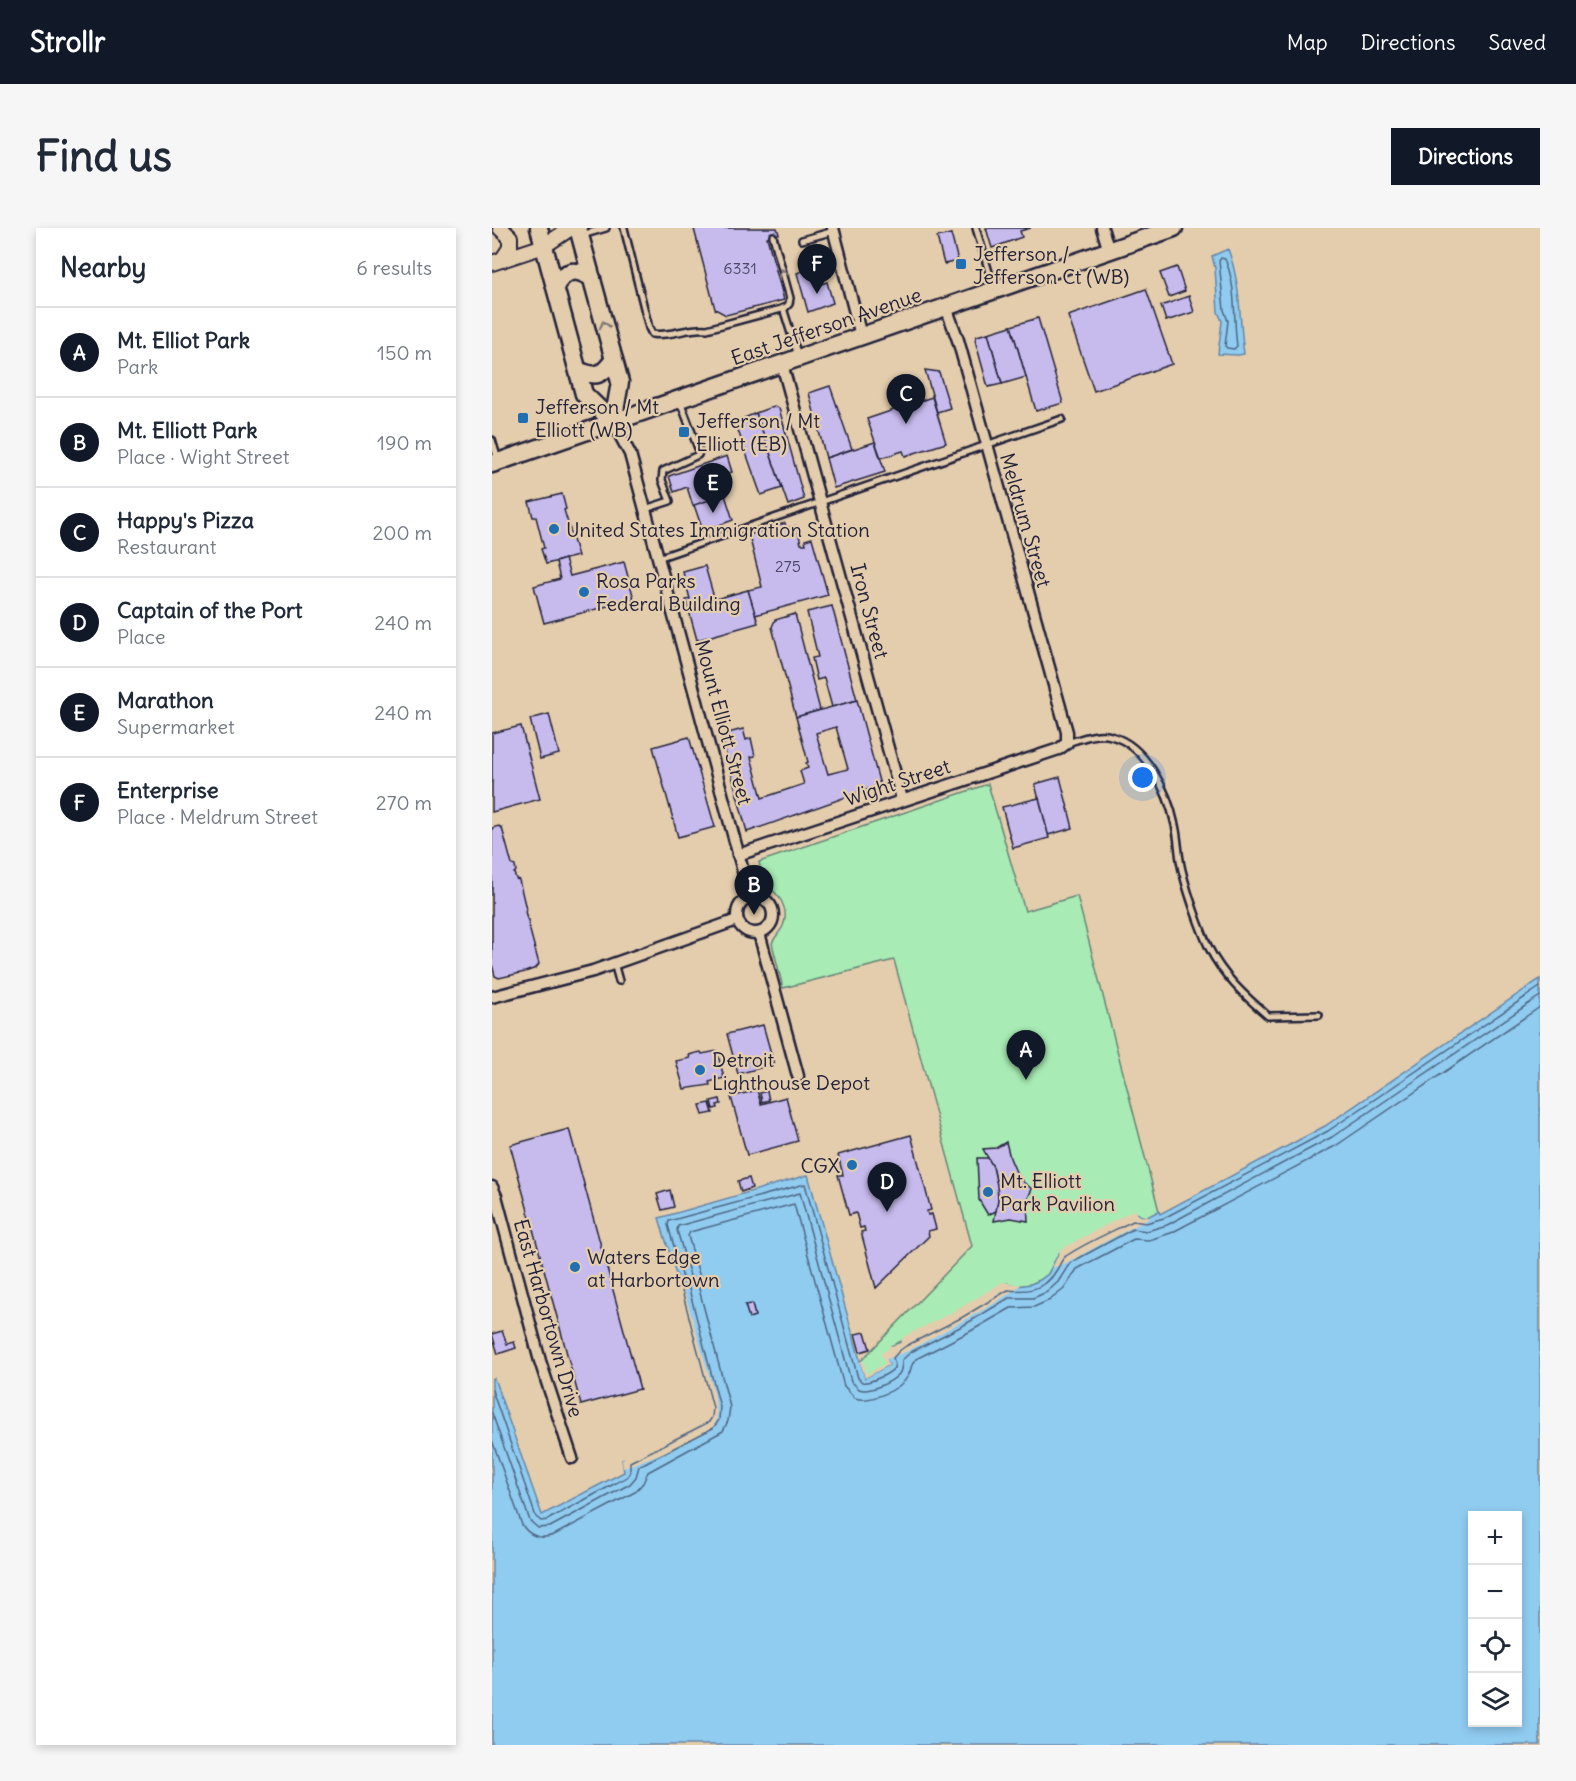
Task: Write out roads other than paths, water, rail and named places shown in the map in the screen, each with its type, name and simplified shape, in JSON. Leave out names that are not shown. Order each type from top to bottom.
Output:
[{"type":"main road","name":"Mount Elliott Street","points":[[539,228],[584,394],[613,422]]},
{"type":"main road","points":[[576,230],[592,278],[620,382],[613,422]]},
{"type":"main road","name":"East Jefferson Avenue","points":[[495,463],[1169,230]]},
{"type":"main road","points":[[555,286],[562,276],[571,272],[580,272],[592,278]]},
{"type":"main road","points":[[578,370],[589,375],[598,375],[607,369],[614,359]]},
{"type":"street","points":[[497,261],[510,248],[510,237],[500,228]]},
{"type":"street","points":[[1102,228],[1109,252]]},
{"type":"street","points":[[833,229],[861,336]]},
{"type":"street","points":[[497,261],[544,246],[576,230]]},
{"type":"street","name":"Meldrum Street","points":[[946,307],[958,340],[1067,732],[1067,743]]},
{"type":"street","name":"Iron Street","points":[[790,361],[821,502],[902,799]]},
{"type":"street","name":"Mount Elliott Street","points":[[613,422],[630,454],[750,897]]},
{"type":"street","name":"Wight Street","points":[[738,855],[1059,749],[1067,743]]},
{"type":"street","points":[[756,896],[767,901],[773,910],[769,927],[759,933],[748,932],[737,920],[738,906],[750,897],[756,896]]},
{"type":"street","points":[[492,997],[593,971],[737,920]]},
{"type":"street","points":[[759,933],[798,1076]]},
{"type":"street","name":"East Harbortown Drive","points":[[492,1187],[540,1360],[572,1458]]},
{"type":"lane","points":[[576,230],[606,228]]},
{"type":"lane","points":[[624,228],[649,328],[652,334],[662,336],[694,328],[707,329],[783,308],[789,304],[790,298],[773,236]]},
{"type":"lane","points":[[976,228],[994,291]]},
{"type":"lane","points":[[802,240],[833,229]]},
{"type":"lane","points":[[783,308],[790,361]]},
{"type":"lane","points":[[645,509],[670,501],[662,480],[663,471],[698,455],[699,451],[680,400]]},
{"type":"lane","points":[[658,558],[1062,420]]},
{"type":"lane","points":[[492,440],[495,463]]},
{"type":"lane","points":[[1067,743],[1086,737],[1110,735],[1131,744],[1147,761],[1162,788],[1175,823],[1182,873],[1209,948],[1237,989],[1268,1016],[1319,1015]]},
{"type":"lane","points":[[614,963],[619,981]]},
{"type":"water","points":[[1228,249],[1239,301],[1244,354],[1238,355],[1218,354],[1222,321],[1218,312],[1212,256]]},
{"type":"water","points":[[1540,979],[1540,1745],[492,1745],[492,1379],[494,1378],[542,1515],[624,1472],[622,1460],[707,1416],[673,1282],[678,1281],[659,1218],[808,1175],[865,1378],[889,1365],[884,1353],[892,1351],[891,1346],[901,1343],[1007,1283],[1018,1286],[1040,1280],[1048,1274],[1059,1253],[1135,1212],[1145,1218],[1159,1211],[1160,1214],[1325,1126]]},
{"type":"place","name":"Jefferson / Jefferson Ct (WB)","points":[[961,264]]},
{"type":"place","name":"Enterprise","points":[[817,294]]},
{"type":"place","name":"Jefferson / Mt Elliott (WB)","points":[[523,418]]},
{"type":"place","name":"Happy's Pizza","points":[[906,424]]},
{"type":"place","name":"Jefferson / Mt Elliott (EB)","points":[[684,432]]},
{"type":"place","name":"Marathon","points":[[713,513]]},
{"type":"place","name":"United States Immigration Station","points":[[554,529]]},
{"type":"place","name":"Rosa Parks Federal Building","points":[[584,592]]},
{"type":"place","name":"Mt. Elliott Park","points":[[754,915]]},
{"type":"place","name":"Detroit Lighthouse Depot","points":[[700,1070]]},
{"type":"place","name":"Mt. Elliot Park","points":[[1026,1080]]},
{"type":"place","name":"CGX","points":[[852,1165]]},
{"type":"place","name":"Mt. Elliott Park Pavilion","points":[[988,1192]]},
{"type":"place","name":"Captain of the Port","points":[[887,1212]]},
{"type":"place","name":"Waters Edge at Harbortown","points":[[575,1267]]}]
